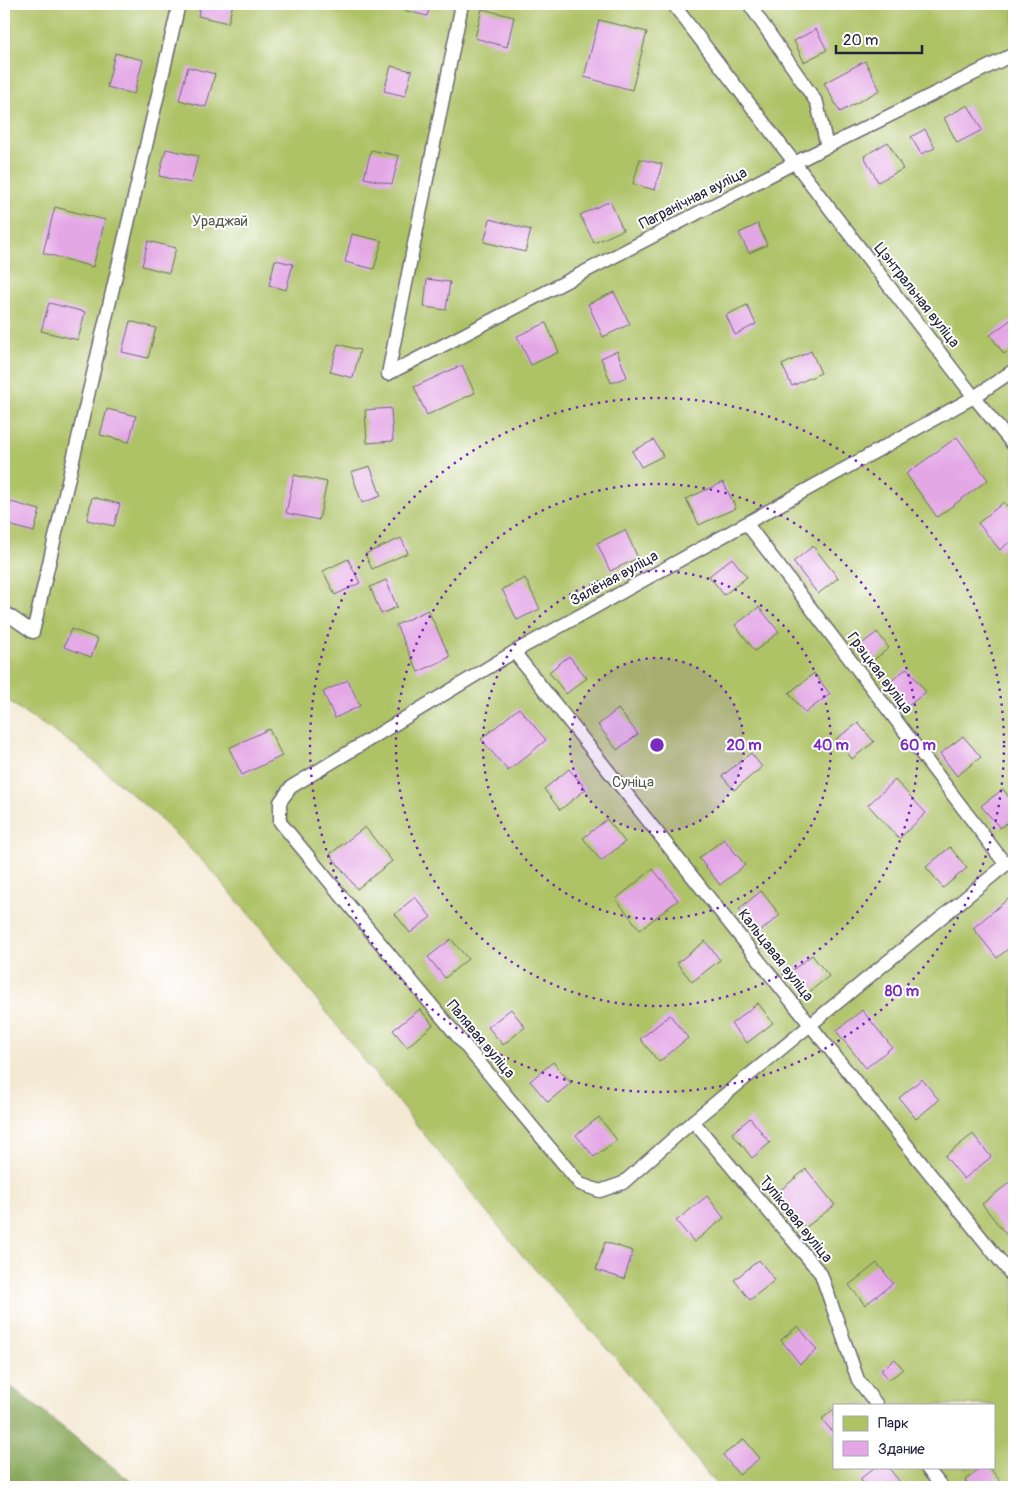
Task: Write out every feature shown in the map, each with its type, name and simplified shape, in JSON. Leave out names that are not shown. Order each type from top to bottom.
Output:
[{"type":"lane","points":[[4,612],[33,632],[179,4]]},
{"type":"lane","name":"Пагранічная вуліца","points":[[462,4],[388,374],[794,163],[1014,54]]},
{"type":"lane","name":"Цэнтральная вуліца","points":[[673,4],[974,397],[1014,446]]},
{"type":"lane","points":[[749,4],[817,103],[827,147]]},
{"type":"lane","name":"Зялёная вуліца","points":[[280,802],[291,787],[514,652],[974,397],[1014,370]]},
{"type":"lane","name":"Грэцкая вуліца","points":[[747,524],[1010,861]]},
{"type":"lane","name":"Кальцавая вуліца","points":[[514,652],[1014,1278]]},
{"type":"lane","name":"Палявая вуліца","points":[[280,802],[280,822],[580,1184],[600,1191],[623,1184],[693,1121],[1010,861]]},
{"type":"lane","name":"Тупіковая вуліца","points":[[693,1121],[821,1274],[858,1380],[876,1404]]},
{"type":"lane","points":[[927,1468],[942,1487]]},
{"type":"green space","name":"Суніца","points":[[4,4],[1014,4],[1014,1487],[718,1487],[615,1357],[522,1255],[359,1054],[264,932],[212,871],[155,814],[77,747],[4,697]]},
{"type":"green space","points":[[4,1381],[138,1487],[15,1487],[4,1478]]},
{"type":"building","points":[[201,4],[233,4],[228,23],[198,16]]},
{"type":"building","points":[[387,4],[431,4],[427,16],[387,6]]},
{"type":"building","points":[[482,9],[514,17],[507,47],[475,38]]},
{"type":"building","points":[[599,20],[647,32],[632,90],[584,77]]},
{"type":"building","points":[[816,29],[827,50],[804,62],[794,41]]},
{"type":"building","points":[[115,53],[143,60],[134,94],[107,87]]},
{"type":"building","points":[[865,61],[880,90],[840,112],[824,83]]},
{"type":"building","points":[[391,66],[412,71],[405,96],[384,91]]},
{"type":"building","points":[[188,67],[215,74],[206,107],[179,100]]},
{"type":"building","points":[[968,105],[982,130],[957,143],[944,118]]},
{"type":"building","points":[[925,129],[935,148],[921,154],[911,137]]},
{"type":"building","points":[[888,142],[903,169],[878,182],[864,156]]},
{"type":"building","points":[[166,149],[198,156],[191,183],[159,176]]},
{"type":"building","points":[[371,150],[399,156],[392,184],[364,178]]},
{"type":"building","points":[[640,159],[662,164],[655,190],[633,184]]},
{"type":"building","points":[[610,201],[623,230],[594,243],[580,215]]},
{"type":"building","points":[[55,207],[105,220],[93,267],[43,253]]},
{"type":"building","points":[[490,219],[531,230],[525,252],[484,242]]},
{"type":"building","points":[[758,224],[767,245],[749,253],[739,233]]},
{"type":"building","points":[[352,234],[382,241],[374,269],[345,262]]},
{"type":"building","points":[[148,241],[176,248],[169,273],[142,266]]},
{"type":"building","points":[[275,260],[293,264],[286,290],[269,285]]},
{"type":"building","points":[[427,279],[450,282],[446,310],[424,307]]},
{"type":"building","points":[[614,292],[630,324],[603,337],[588,304]]},
{"type":"building","points":[[49,303],[85,312],[78,340],[41,331]]},
{"type":"building","points":[[747,305],[756,324],[735,335],[726,315]]},
{"type":"building","points":[[1012,319],[1014,323],[1014,347],[1004,354],[990,335]]},
{"type":"building","points":[[130,321],[156,328],[148,358],[122,352]]},
{"type":"building","points":[[546,323],[559,352],[531,365],[517,336]]},
{"type":"building","points":[[338,344],[360,350],[353,378],[330,372]]},
{"type":"building","points":[[617,351],[627,377],[611,383],[601,358]]},
{"type":"building","points":[[811,351],[821,373],[792,386],[782,365]]},
{"type":"building","points":[[462,365],[475,393],[427,415],[414,387]]},
{"type":"building","points":[[391,408],[393,441],[367,443],[365,410]]},
{"type":"building","points":[[107,409],[136,416],[129,442],[100,435]]},
{"type":"building","points":[[957,437],[988,480],[937,517],[906,474]]},
{"type":"building","points":[[654,440],[663,456],[641,467],[632,451]]},
{"type":"building","points":[[370,466],[381,496],[362,503],[351,472]]},
{"type":"building","points":[[294,475],[327,482],[319,520],[286,513]]},
{"type":"building","points":[[723,482],[736,508],[699,525],[686,499]]},
{"type":"building","points":[[92,497],[120,504],[114,526],[87,520]]},
{"type":"building","points":[[11,502],[40,510],[34,532],[5,524]]},
{"type":"building","points":[[1004,502],[1014,515],[1014,538],[1000,550],[978,523]]},
{"type":"building","points":[[625,530],[638,558],[610,571],[597,543]]},
{"type":"building","points":[[401,538],[408,553],[372,569],[365,554]]},
{"type":"building","points":[[813,546],[838,578],[818,594],[793,562]]},
{"type":"building","points":[[732,558],[747,577],[724,595],[709,576]]},
{"type":"building","points":[[348,559],[360,583],[335,595],[323,571]]},
{"type":"building","points":[[525,578],[540,609],[517,620],[502,589]]},
{"type":"building","points":[[386,580],[397,607],[381,614],[370,587]]},
{"type":"building","points":[[759,607],[779,632],[755,651],[735,625]]},
{"type":"building","points":[[428,610],[450,657],[418,672],[396,625]]},
{"type":"building","points":[[71,629],[98,639],[91,657],[64,647]]},
{"type":"building","points":[[877,632],[889,648],[871,662],[858,647]]},
{"type":"building","points":[[569,656],[587,678],[566,694],[549,672]]},
{"type":"building","points":[[907,668],[926,692],[904,709],[885,686]]},
{"type":"building","points":[[814,673],[830,694],[805,713],[789,693]]},
{"type":"building","points":[[348,680],[360,706],[335,718],[323,692]]},
{"type":"building","points":[[519,708],[546,740],[508,771],[481,739]]},
{"type":"building","points":[[618,709],[638,734],[617,750],[598,725]]},
{"type":"building","points":[[858,723],[874,742],[852,759],[836,739]]},
{"type":"building","points":[[269,729],[282,756],[242,775],[229,748]]},
{"type":"building","points":[[963,736],[981,757],[957,776],[940,754]]},
{"type":"building","points":[[751,753],[762,767],[734,790],[722,776]]},
{"type":"building","points":[[569,769],[586,789],[560,810],[544,789]]},
{"type":"building","points":[[895,780],[926,813],[899,839],[868,805]]},
{"type":"building","points":[[1003,789],[1014,804],[1014,817],[1000,828],[981,806]]},
{"type":"building","points":[[607,819],[625,842],[601,861],[583,838]]},
{"type":"building","points":[[365,827],[392,861],[357,889],[330,854]]},
{"type":"building","points":[[724,839],[745,865],[720,885],[699,858]]},
{"type":"building","points":[[950,847],[967,868],[943,888],[926,867]]},
{"type":"building","points":[[653,869],[678,900],[640,930],[616,899]]},
{"type":"building","points":[[761,891],[780,915],[758,933],[739,909]]},
{"type":"building","points":[[415,897],[431,917],[410,933],[395,914]]},
{"type":"building","points":[[1008,899],[1014,907],[1014,944],[997,958],[973,928]]},
{"type":"building","points":[[451,939],[468,959],[445,978],[428,957]]},
{"type":"building","points":[[705,941],[720,960],[692,982],[677,963]]},
{"type":"building","points":[[812,955],[829,976],[807,994],[790,972]]},
{"type":"building","points":[[758,1003],[773,1023],[747,1043],[731,1024]]},
{"type":"building","points":[[420,1009],[433,1025],[407,1047],[393,1030]]},
{"type":"building","points":[[511,1009],[525,1027],[503,1045],[488,1027]]},
{"type":"building","points":[[862,1010],[892,1047],[866,1068],[836,1031]]},
{"type":"building","points":[[670,1015],[688,1038],[659,1062],[640,1039]]},
{"type":"building","points":[[553,1062],[571,1083],[548,1102],[530,1081]]},
{"type":"building","points":[[922,1079],[939,1100],[916,1119],[899,1098]]},
{"type":"building","points":[[599,1117],[617,1140],[594,1157],[576,1135]]},
{"type":"building","points":[[750,1118],[770,1143],[752,1158],[732,1133]]},
{"type":"building","points":[[973,1134],[991,1157],[964,1179],[945,1156]]},
{"type":"building","points":[[806,1169],[835,1205],[805,1228],[777,1193]]},
{"type":"building","points":[[1014,1179],[1014,1240],[1012,1242],[982,1204]]},
{"type":"building","points":[[707,1196],[724,1218],[694,1242],[676,1221]]},
{"type":"building","points":[[605,1242],[633,1251],[624,1279],[596,1270]]},
{"type":"building","points":[[759,1260],[775,1280],[750,1300],[734,1280]]},
{"type":"building","points":[[877,1263],[893,1283],[865,1305],[849,1285]]},
{"type":"building","points":[[798,1326],[817,1350],[800,1364],[781,1340]]},
{"type":"building","points":[[895,1359],[903,1369],[889,1380],[881,1370]]},
{"type":"building","points":[[833,1410],[833,1433],[822,1419]]},
{"type":"building","points":[[744,1439],[760,1458],[739,1475],[723,1455]]},
{"type":"building","points":[[874,1468],[889,1468],[903,1486],[867,1487],[860,1479]]},
{"type":"building","points":[[980,1468],[990,1468],[1005,1487],[970,1487],[965,1481]]},
{"type":"park label","name":"Ураджай","points":[[220,221]]}]
